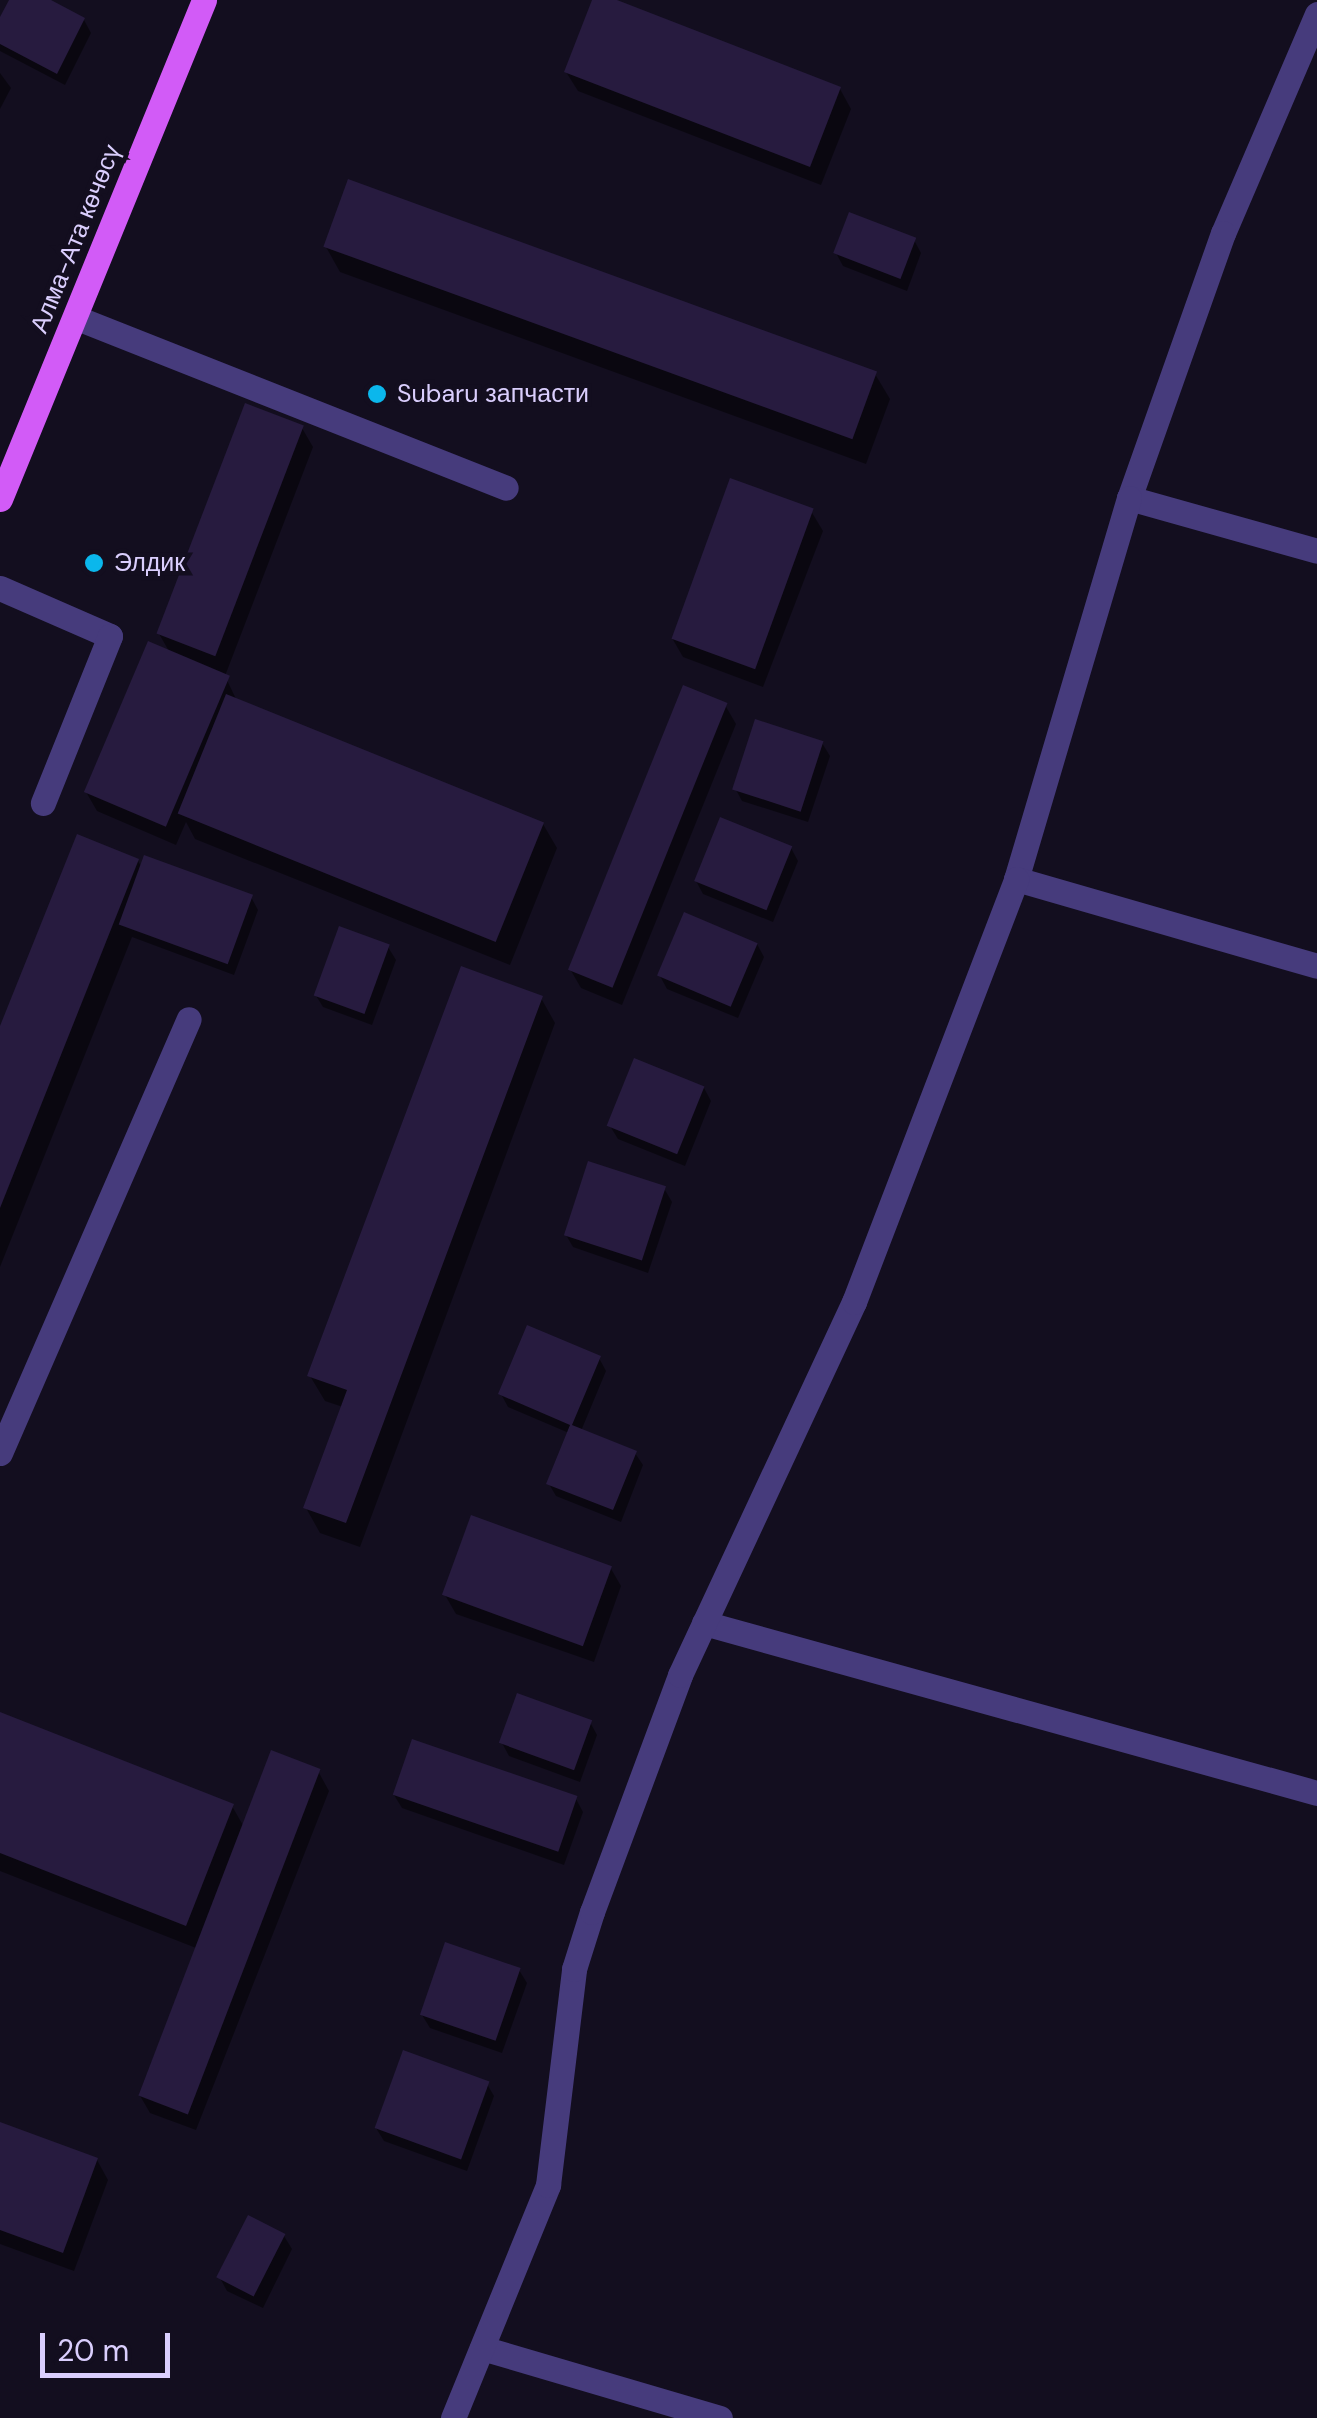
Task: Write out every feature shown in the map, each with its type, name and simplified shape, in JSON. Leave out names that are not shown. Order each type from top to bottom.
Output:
[{"type":"main road","name":"Алма-Ата көчөсү","points":[[0,499],[204,0]]},
{"type":"street","points":[[453,2418],[548,2185],[574,1969],[704,1622],[854,1302],[1016,880],[1129,498],[1224,233],[1317,14]]},
{"type":"street","points":[[77,318],[506,488]]},
{"type":"street","points":[[1129,498],[1317,551]]},
{"type":"street","points":[[0,588],[110,636],[43,803]]},
{"type":"street","points":[[1016,880],[1317,966]]},
{"type":"street","points":[[0,1453],[189,1020]]},
{"type":"street","points":[[704,1622],[1317,1793]]},
{"type":"street","points":[[482,2348],[720,2418]]},
{"type":"building","points":[[9,0],[51,0],[85,18],[57,74],[0,44],[0,17]]},
{"type":"building","points":[[592,0],[617,0],[841,87],[810,167],[564,72]]},
{"type":"building","points":[[348,179],[877,372],[852,439],[323,247]]},
{"type":"building","points":[[849,212],[916,238],[900,279],[833,253]]},
{"type":"building","points":[[245,403],[304,426],[215,656],[156,634]]},
{"type":"building","points":[[730,478],[814,508],[755,669],[672,639]]},
{"type":"building","points":[[148,641],[230,676],[166,827],[84,792]]},
{"type":"building","points":[[683,685],[728,703],[613,988],[568,970]]},
{"type":"building","points":[[226,694],[544,822],[496,942],[178,814]]},
{"type":"building","points":[[755,719],[823,741],[801,812],[732,789]]},
{"type":"building","points":[[720,817],[792,846],[766,910],[694,881]]},
{"type":"building","points":[[77,834],[139,859],[0,1208],[0,1026]]},
{"type":"building","points":[[144,855],[253,895],[228,964],[119,925]]},
{"type":"building","points":[[684,912],[758,943],[731,1007],[657,976]]},
{"type":"building","points":[[339,926],[390,944],[364,1014],[314,996]]},
{"type":"building","points":[[461,966],[543,996],[346,1523],[303,1508],[347,1390],[307,1376]]},
{"type":"building","points":[[634,1058],[704,1086],[677,1154],[607,1126]]},
{"type":"building","points":[[588,1161],[666,1186],[642,1261],[564,1235]]},
{"type":"building","points":[[527,1325],[601,1356],[572,1425],[637,1451],[613,1510],[546,1484],[570,1425],[498,1394]]},
{"type":"building","points":[[471,1515],[612,1566],[583,1646],[442,1595]]},
{"type":"building","points":[[517,1693],[592,1720],[574,1770],[499,1743]]},
{"type":"building","points":[[0,1712],[234,1804],[186,1926],[0,1853]]},
{"type":"building","points":[[412,1739],[577,1796],[558,1852],[393,1795]]},
{"type":"building","points":[[271,1750],[320,1769],[188,2114],[138,2095]]},
{"type":"building","points":[[445,1942],[521,1968],[496,2041],[420,2015]]},
{"type":"building","points":[[403,2050],[489,2081],[461,2159],[375,2128]]},
{"type":"building","points":[[0,2122],[98,2158],[63,2253],[0,2230]]},
{"type":"building","points":[[248,2215],[285,2234],[254,2296],[216,2277]]},
{"type":"place","name":"Subaru запчасти","points":[[377,394]]},
{"type":"place","name":"Элдик","points":[[94,563]]}]
